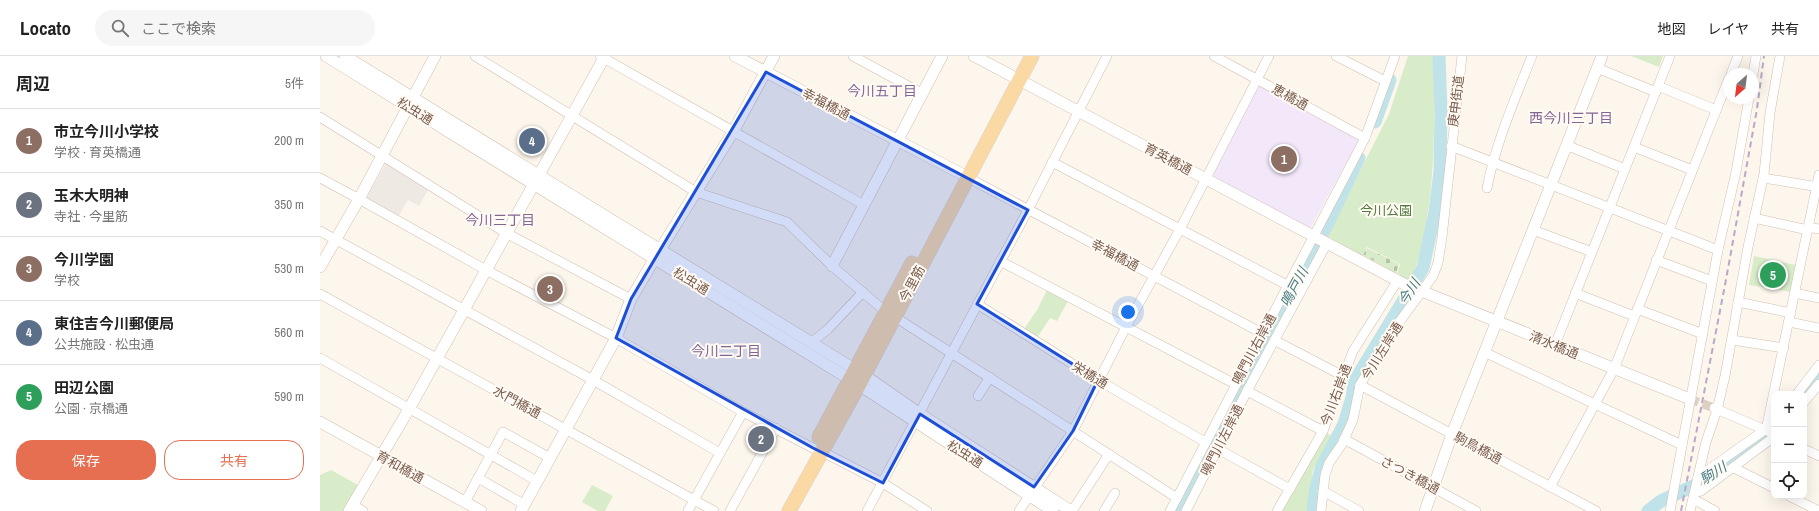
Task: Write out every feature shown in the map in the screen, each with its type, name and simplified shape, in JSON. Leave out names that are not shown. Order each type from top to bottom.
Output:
[{"type":"main road","name":"今里筋","points":[[1016,77],[1022,56]]},
{"type":"main road","name":"今里筋","points":[[778,511],[817,450],[1016,77],[1032,56]]},
{"type":"main road","name":"今里筋","points":[[789,511],[817,450]]},
{"type":"street","name":"松虫通","points":[[326,56],[411,102],[857,377]]},
{"type":"street","name":"松虫通","points":[[345,56],[411,102]]},
{"type":"street","points":[[320,267],[328,236],[359,199],[435,56]]},
{"type":"street","points":[[475,56],[696,192],[787,222],[832,266],[890,314],[952,352],[1177,498]]},
{"type":"street","name":"幸福橋通","points":[[735,56],[964,175],[1262,333]]},
{"type":"street","points":[[478,478],[523,508],[616,338],[631,299],[657,254],[733,132],[774,56]]},
{"type":"street","points":[[853,56],[923,94]]},
{"type":"street","points":[[832,266],[942,56]]},
{"type":"street","name":"育英橋通","points":[[974,56],[1016,77],[1205,180],[1417,289]]},
{"type":"street","points":[[867,511],[976,304],[1028,210],[1107,56]]},
{"type":"street","name":"恵橋通","points":[[1214,56],[1365,138]]},
{"type":"street","points":[[1019,511],[1031,491],[1073,431],[1098,380],[1180,229],[1269,56]]},
{"type":"street","points":[[1336,56],[1385,81]]},
{"type":"street","name":"鳴門川右岸通","points":[[1170,511],[1287,285],[1320,239],[1365,138],[1395,56]]},
{"type":"street","name":"庚申街道","points":[[1451,146],[1462,56]]},
{"type":"street","points":[[1487,188],[1492,161],[1500,137],[1532,56]]},
{"type":"street","points":[[1425,511],[1452,434],[1602,56]]},
{"type":"street","points":[[1555,345],[1670,56]]},
{"type":"street","points":[[1733,68],[1738,56]]},
{"type":"street","points":[[1754,68],[1756,56]]},
{"type":"street","points":[[1690,511],[1732,340],[1754,218],[1763,178],[1770,113],[1780,56]]},
{"type":"street","points":[[363,511],[351,508],[380,456],[409,409],[572,116],[603,57],[864,205]]},
{"type":"street","points":[[1597,68],[1716,110]]},
{"type":"street","points":[[1550,487],[1614,369],[1723,93]]},
{"type":"street","points":[[1663,511],[1672,501],[1712,281],[1736,172],[1748,104]]},
{"type":"street","points":[[320,118],[383,155],[506,233],[631,299]]},
{"type":"street","points":[[1566,145],[1625,169]]},
{"type":"street","points":[[1451,146],[1718,250]]},
{"type":"street","name":"今川左岸通","points":[[1321,511],[1323,491],[1329,463],[1344,439],[1353,420],[1360,385],[1417,289],[1433,276],[1438,262],[1451,146]]},
{"type":"street","points":[[1634,147],[1692,170]]},
{"type":"street","points":[[1052,162],[1287,285]]},
{"type":"street","points":[[1698,478],[1769,432],[1784,348],[1808,228],[1818,187],[1819,175]]},
{"type":"street","points":[[320,178],[486,270],[616,338],[743,412],[883,483],[927,511]]},
{"type":"street","points":[[1763,178],[1818,187]]},
{"type":"street","points":[[1754,218],[1808,228],[1819,228]]},
{"type":"street","points":[[1533,230],[1592,252]]},
{"type":"street","points":[[328,236],[593,380],[720,453]]},
{"type":"street","name":"鳴門川左岸通","points":[[1190,510],[1247,391],[1276,341],[1320,239]]},
{"type":"street","name":"松虫通","points":[[657,254],[811,343],[917,418],[1031,491],[1072,511]]},
{"type":"street","points":[[1656,260],[1712,281]]},
{"type":"street","points":[[1000,261],[1235,384]]},
{"type":"street","name":"今川右岸通","points":[[1277,511],[1323,431],[1353,351],[1398,280]]},
{"type":"street","name":"清水橋通","points":[[1417,289],[1690,399]]},
{"type":"street","points":[[811,343],[828,329],[863,292]]},
{"type":"street","points":[[1575,293],[1702,334]]},
{"type":"street","points":[[1795,293],[1819,298]]},
{"type":"street","name":"水門橋通","points":[[320,294],[714,511]]},
{"type":"street","points":[[1738,302],[1819,328]]},
{"type":"street","name":"栄橋通","points":[[976,304],[1098,380],[1205,442]]},
{"type":"street","points":[[1732,340],[1784,348]]},
{"type":"street","points":[[1276,341],[1343,376]]},
{"type":"street","points":[[1484,352],[1596,403],[1682,445]]},
{"type":"street","points":[[320,358],[537,481]]},
{"type":"street","points":[[1799,391],[1819,365]]},
{"type":"street","points":[[978,396],[990,377]]},
{"type":"street","name":"駒鳥橋通","points":[[1360,385],[1596,511]]},
{"type":"street","points":[[1807,399],[1818,387]]},
{"type":"street","points":[[1247,391],[1323,431]]},
{"type":"street","points":[[1716,409],[1769,432]]},
{"type":"street","points":[[688,511],[743,412]]},
{"type":"street","name":"育和橋通","points":[[320,422],[481,511]]},
{"type":"street","points":[[730,511],[776,428]]},
{"type":"street","points":[[465,502],[503,432],[550,458]]},
{"type":"street","name":"さつき橋通","points":[[1344,439],[1476,511]]},
{"type":"street","points":[[1695,494],[1734,468],[1771,439]]},
{"type":"street","points":[[1218,449],[1290,489]]},
{"type":"street","points":[[1807,450],[1819,456]]},
{"type":"street","points":[[1072,511],[1109,454]]},
{"type":"street","points":[[1734,468],[1771,486]]},
{"type":"street","name":"松虫通","points":[[1031,491],[1053,511]]},
{"type":"street","points":[[1323,491],[1359,511]]},
{"type":"street","points":[[1104,511],[1116,493]]},
{"type":"street","points":[[1695,494],[1716,511]]},
{"type":"street","points":[[1795,499],[1819,511]]},
{"type":"highlighted area","points":[[766,72],[1028,210],[977,304],[1098,380],[1073,431],[1034,487],[920,414],[883,483],[813,448],[616,338],[631,299]]},
{"type":"shaded area","points":[[1260,86],[1357,137],[1358,141],[1310,229],[1210,177],[1257,87]]},
{"type":"shaded area","points":[[386,163],[429,188],[419,206],[408,200],[398,217],[366,199]]},
{"type":"green space","name":"今川公園","points":[[1408,56],[1435,56],[1434,142],[1430,199],[1426,227],[1411,282],[1397,273],[1400,264],[1367,247],[1362,256],[1327,236],[1389,114]]},
{"type":"green space","points":[[1631,56],[1663,56],[1659,67]]},
{"type":"green space","points":[[1367,248],[1399,264],[1396,273],[1363,255]]},
{"type":"green space","points":[[1754,256],[1796,265],[1792,292],[1749,285]]},
{"type":"green space","points":[[1047,290],[1068,301],[1057,321],[1050,318],[1037,338],[1024,329],[1037,310]]},
{"type":"green space","points":[[1326,433],[1332,436],[1313,470],[1307,511],[1281,511]]},
{"type":"green space","points":[[331,470],[358,485],[344,511],[320,511],[320,475]]},
{"type":"green space","points":[[592,485],[613,496],[605,511],[598,511],[582,502]]},
{"type":"waterway","name":"今川","points":[[1313,511],[1316,487],[1322,466],[1344,424],[1352,397],[1355,380],[1423,268],[1435,212],[1440,171],[1441,111],[1439,56]]},
{"type":"waterway","name":"鳴戸川","points":[[1375,122],[1390,80]]},
{"type":"waterway","name":"鳴戸川","points":[[1176,511],[1328,223],[1359,158]]},
{"type":"waterway","name":"駒川","points":[[1806,391],[1819,374]]},
{"type":"waterway","name":"駒川","points":[[1648,511],[1661,501],[1704,481],[1748,450],[1771,431]]},
{"type":"tunnel","points":[[1690,399],[1714,408]]},
{"type":"railway","points":[[1681,511],[1725,285],[1757,109],[1764,56]]},
{"type":"place","name":"東住吉今川郵便局","points":[[532,141]]},
{"type":"place","name":"市立今川小学校","points":[[1284,159]]},
{"type":"place","name":"田辺公園","points":[[1773,275]]},
{"type":"place","name":"今川学園","points":[[550,289]]},
{"type":"place","name":"玉木大明神","points":[[761,439]]},
{"type":"district","name":"今川五丁目","points":[[882,91]]},
{"type":"district","name":"西今川三丁目","points":[[1571,118]]},
{"type":"district","name":"今川三丁目","points":[[500,220]]},
{"type":"district","name":"今川二丁目","points":[[726,351]]}]
